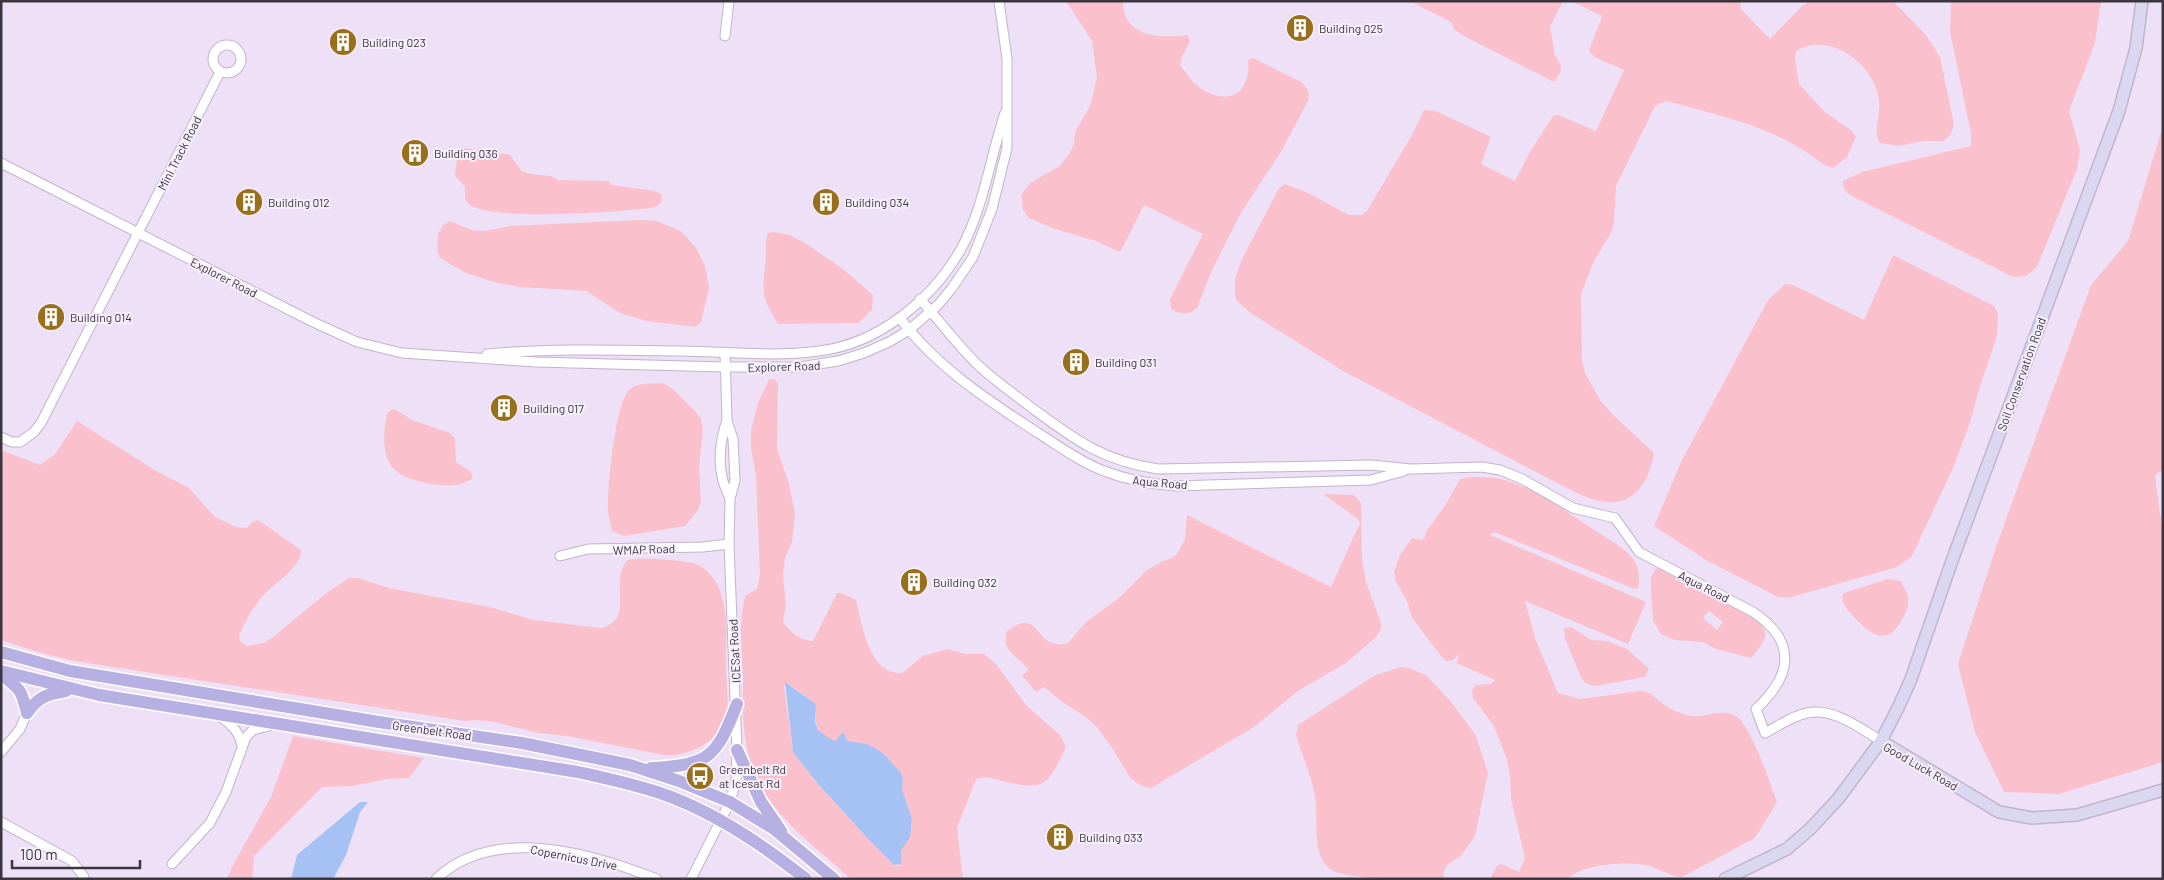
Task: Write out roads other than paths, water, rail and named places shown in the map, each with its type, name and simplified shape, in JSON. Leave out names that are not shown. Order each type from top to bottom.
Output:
[{"type":"main road","name":"Soil Conservation Road","points":[[1881,741],[1911,679],[1953,558],[2119,111],[2136,48],[2142,1]]},
{"type":"main road","name":"Greenbelt Road","points":[[1,652],[70,671],[522,743],[604,759],[643,769],[679,781],[730,802],[786,839],[834,879]]},
{"type":"main road","points":[[1,672],[20,689],[24,696],[27,713]]},
{"type":"main road","name":"Greenbelt Road","points":[[1,672],[73,690],[578,772],[637,785],[685,802],[721,821],[777,856],[806,879]]},
{"type":"main road","points":[[27,713],[42,696],[73,690]]},
{"type":"main road","points":[[197,711],[200,692]]},
{"type":"main road","points":[[643,769],[684,766],[699,761],[711,753],[726,732],[737,704]]},
{"type":"main road","name":"Good Luck Road","points":[[1725,879],[1788,849],[1838,799],[1881,741],[1999,812],[2032,818],[2077,814],[2163,790]]},
{"type":"main road","points":[[737,750],[761,802],[786,839]]},
{"type":"street","points":[[725,36],[729,1]]},
{"type":"street","name":"Explorer Road","points":[[1,163],[313,322],[358,342],[402,353],[536,362],[724,367],[819,366],[864,353],[909,330],[931,310],[962,274],[984,234],[999,186],[1007,148],[1007,59],[999,1]]},
{"type":"street","name":"Mini Track Road","points":[[1,437],[12,442],[20,442],[34,432],[41,423],[220,72]]},
{"type":"street","name":"Explorer Road","points":[[457,357],[558,349],[801,353],[821,351],[859,340],[900,318],[946,271],[960,250],[970,231],[978,208],[994,145],[1007,105]]},
{"type":"street","name":"Aqua Road","points":[[920,299],[978,365],[1074,439],[1092,450],[1114,459],[1138,466],[1158,469],[1371,466],[1411,469],[1475,467],[1500,470],[1546,491],[1573,508],[1615,518],[1639,552],[1753,612],[1765,620],[1779,636],[1786,654],[1786,662],[1771,692],[1756,709],[1765,733],[1789,719],[1808,712],[1830,713],[1881,741]]},
{"type":"street","name":"Aqua Road","points":[[900,318],[909,330],[952,371],[1001,408],[1079,459],[1124,478],[1174,486],[1371,480],[1411,469]]},
{"type":"street","name":"ICESat Road","points":[[691,879],[730,802],[736,781],[737,704],[729,544],[730,499],[735,480],[733,439],[728,421],[724,367],[725,352]]},
{"type":"street","name":"ICESat Road","points":[[728,421],[724,429],[721,472],[730,499]]},
{"type":"street","name":"WMAP Road","points":[[560,556],[588,549],[703,547],[729,544]]},
{"type":"street","points":[[1,752],[20,729],[27,713]]},
{"type":"street","points":[[216,714],[233,725],[240,735],[242,745]]},
{"type":"street","points":[[172,864],[210,823],[226,792],[246,737],[254,730],[281,724]]},
{"type":"street","points":[[1,822],[72,861],[84,877]]},
{"type":"street","name":"Copernicus Drive","points":[[436,879],[450,867],[467,857],[489,850],[514,847],[546,849],[574,854],[612,863],[657,879]]},
{"type":"water","points":[[785,682],[816,704],[815,721],[818,730],[835,741],[843,732],[848,741],[867,744],[879,750],[901,773],[903,779],[902,789],[912,819],[910,837],[901,851],[901,864],[894,865],[870,841],[818,784],[793,752]]},
{"type":"water","points":[[360,802],[368,802],[360,812],[346,855],[333,879],[291,879],[297,855]]},
{"type":"place","name":"Building 025","points":[[1300,28]]},
{"type":"place","name":"Building 023","points":[[343,42]]},
{"type":"place","name":"Building 036","points":[[415,153]]},
{"type":"place","name":"Building 012","points":[[249,202]]},
{"type":"place","name":"Building 034","points":[[826,202]]},
{"type":"place","name":"Building 014","points":[[51,317]]},
{"type":"place","name":"Building 031","points":[[1076,362]]},
{"type":"place","name":"Building 017","points":[[504,408]]},
{"type":"place","name":"Building 032","points":[[914,582]]},
{"type":"place","name":"Greenbelt Rd at Icesat Rd","points":[[700,776]]},
{"type":"place","name":"Building 033","points":[[1060,837]]}]
